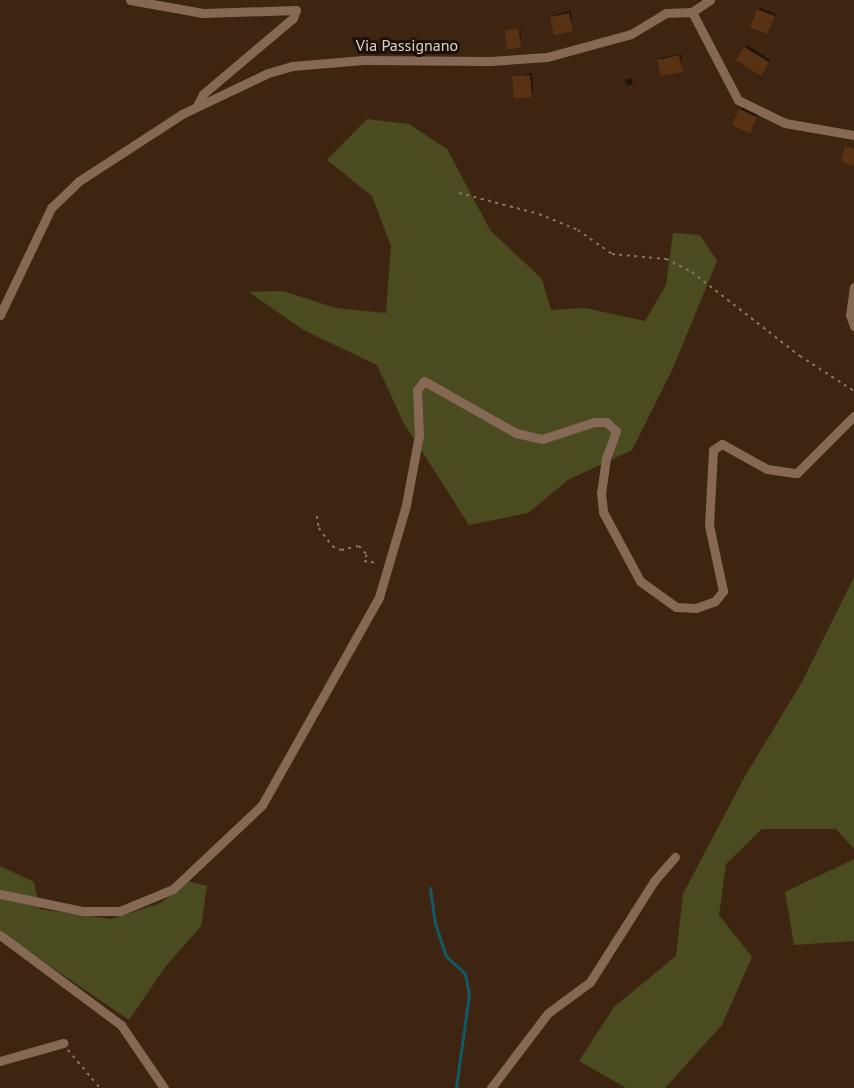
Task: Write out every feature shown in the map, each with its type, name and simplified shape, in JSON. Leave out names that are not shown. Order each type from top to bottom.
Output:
[{"type":"street","points":[[130,0],[203,13],[296,10],[293,18],[203,94],[197,106]]},
{"type":"street","points":[[710,0],[692,12],[738,100],[785,123],[854,135]]},
{"type":"street","name":"Via Passignano","points":[[0,315],[51,208],[79,181],[126,147],[197,106],[292,66],[363,60],[490,61],[547,57],[631,34],[666,13],[692,12]]},
{"type":"street","points":[[854,287],[850,315],[854,326]]},
{"type":"street","points":[[0,894],[82,911],[120,911],[173,889],[262,805],[379,597],[406,505],[419,435],[417,390],[424,381],[516,433],[542,439],[594,422],[606,422],[616,431],[606,458],[601,492],[603,512],[640,580],[676,608],[696,608],[715,601],[723,591],[709,525],[713,450],[722,444],[767,469],[797,473],[854,416]]},
{"type":"street","points":[[491,1088],[548,1013],[590,982],[654,881],[675,857]]},
{"type":"street","points":[[0,935],[121,1025],[164,1088]]},
{"type":"street","points":[[0,1061],[63,1043]]},
{"type":"path","points":[[459,193],[539,214],[578,230],[612,255],[666,259],[692,272],[800,356],[854,392]]},
{"type":"path","points":[[317,516],[319,528],[332,546],[341,549],[359,546],[368,563],[379,563],[383,556]]},
{"type":"path","points":[[63,1043],[100,1088]]},
{"type":"shaded area","points":[[367,119],[409,124],[447,149],[490,230],[542,279],[551,310],[585,308],[645,321],[666,285],[673,233],[700,235],[717,261],[673,368],[632,450],[568,480],[528,513],[469,525],[403,422],[377,365],[303,330],[249,292],[283,291],[336,308],[386,313],[391,246],[372,196],[327,160]]},
{"type":"shaded area","points":[[854,577],[854,849],[836,829],[762,829],[726,864],[719,915],[752,957],[722,1025],[665,1088],[626,1088],[579,1061],[614,1007],[676,956],[683,894],[745,776],[802,682]]},
{"type":"shaded area","points":[[854,859],[854,941],[794,945],[785,892]]},
{"type":"shaded area","points":[[0,866],[34,882],[40,909],[111,919],[161,903],[187,881],[207,886],[201,926],[166,966],[129,1020],[0,932]]},
{"type":"building","points":[[757,9],[775,16],[767,34],[750,27]]},
{"type":"building","points":[[569,13],[573,31],[554,35],[550,17]]},
{"type":"building","points":[[519,29],[521,48],[507,49],[505,30]]},
{"type":"building","points":[[744,47],[769,62],[761,76],[736,60]]},
{"type":"building","points":[[679,55],[683,72],[661,76],[657,60]]},
{"type":"building","points":[[530,75],[532,97],[514,98],[512,76]]},
{"type":"building","points":[[739,109],[757,117],[750,133],[732,125]]},
{"type":"building","points":[[845,146],[854,149],[854,166],[841,162]]},
{"type":"waterway","points":[[430,888],[435,923],[446,956],[465,974],[469,994],[456,1088]]}]
